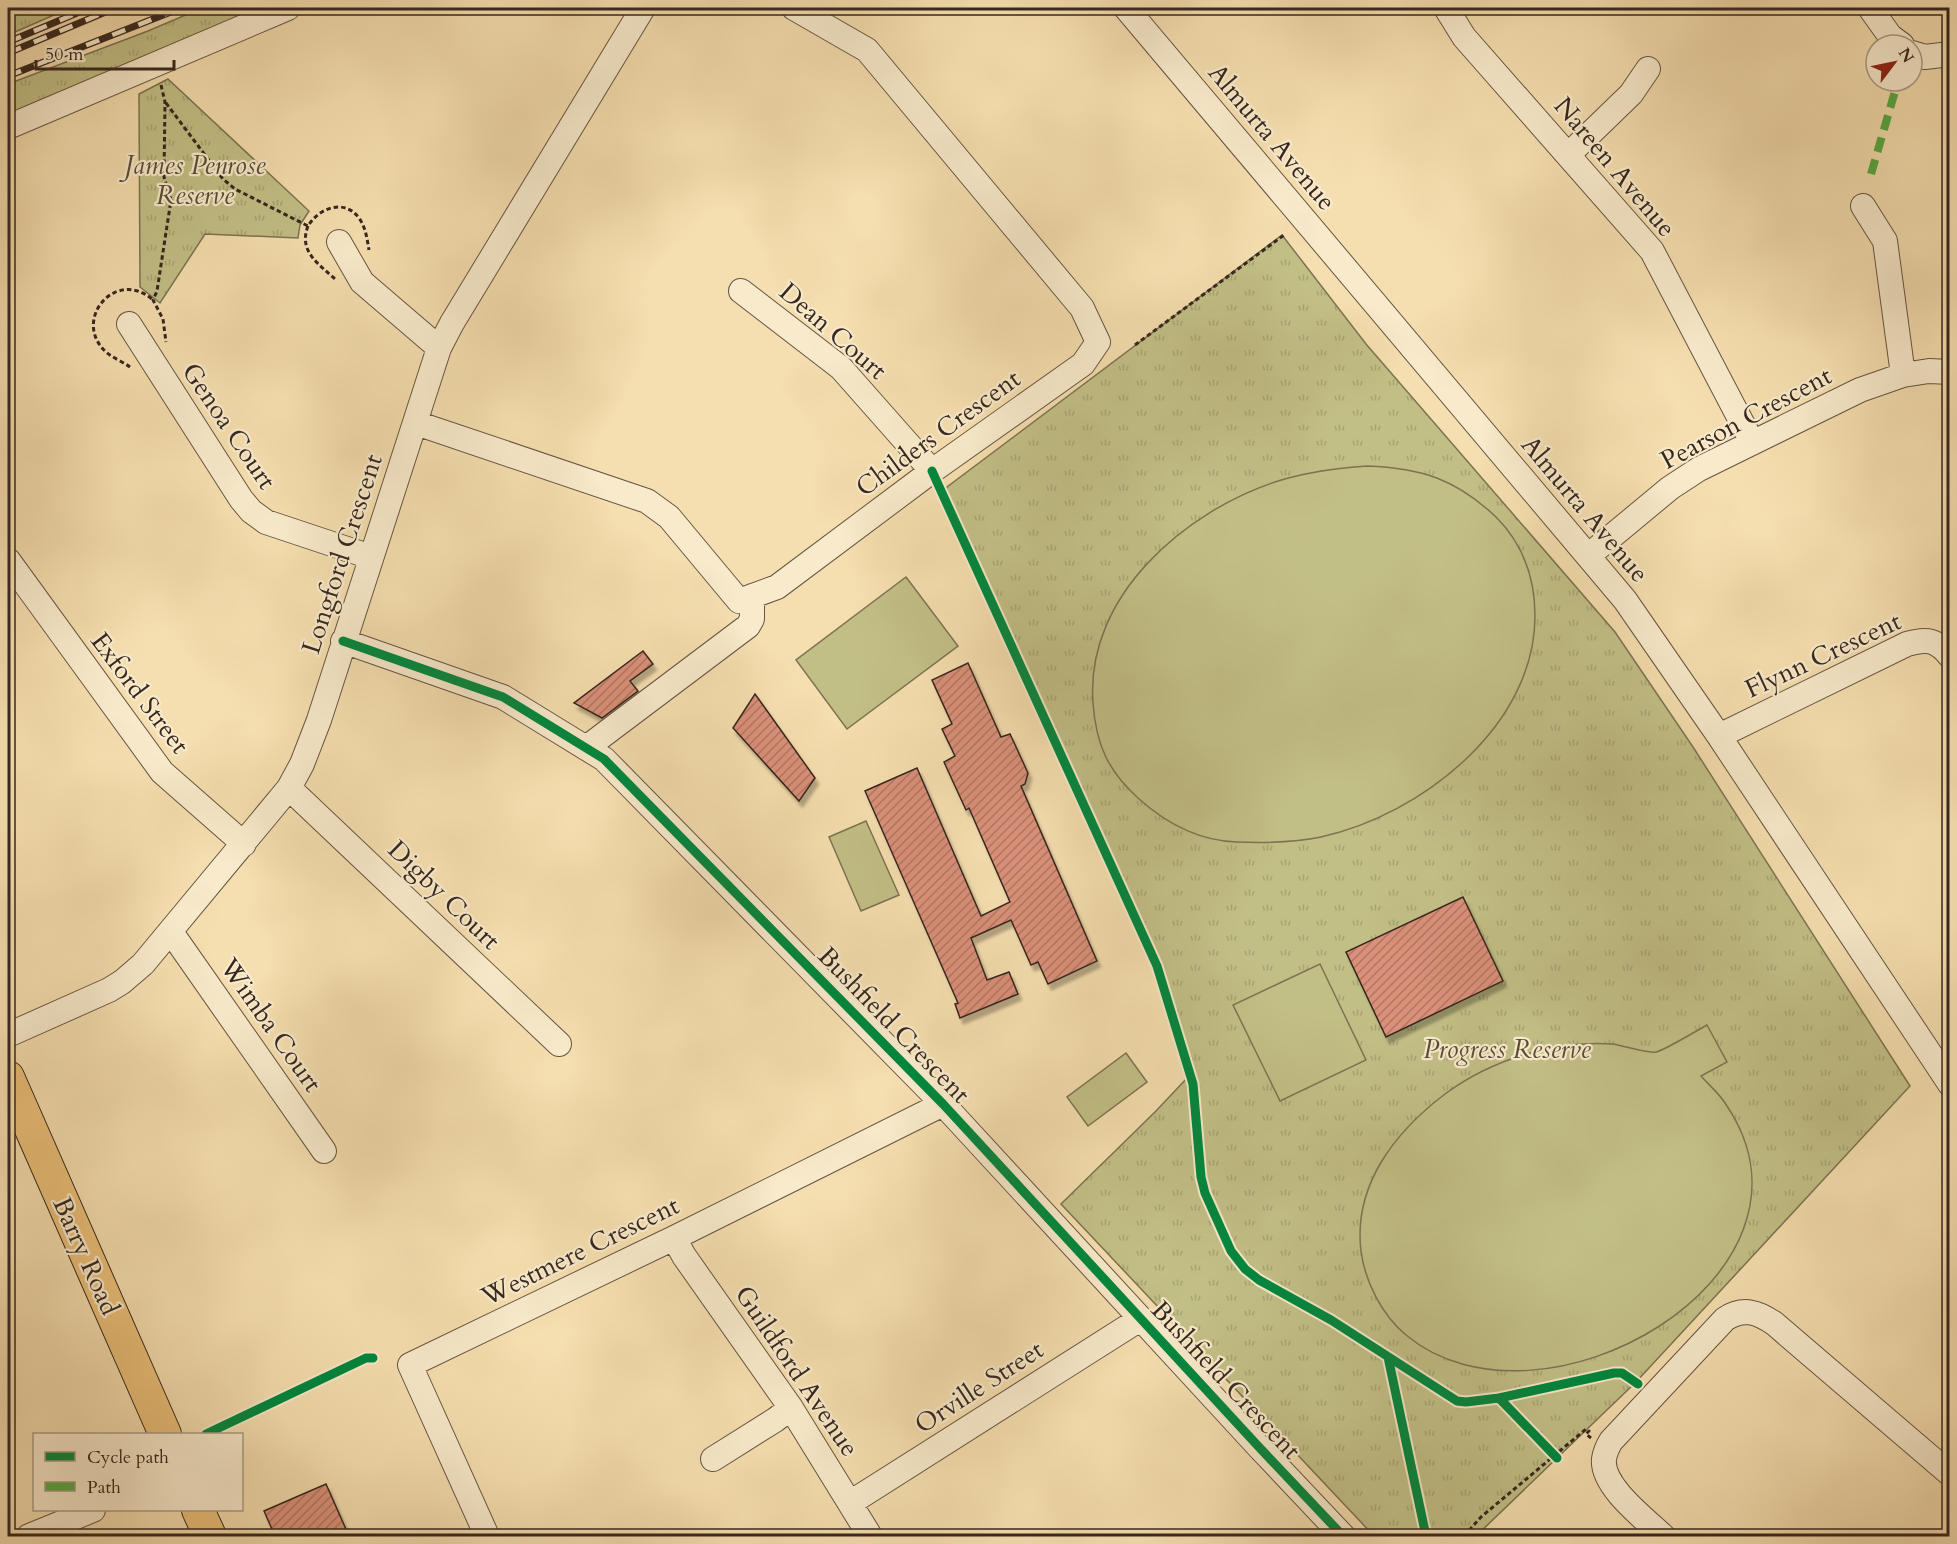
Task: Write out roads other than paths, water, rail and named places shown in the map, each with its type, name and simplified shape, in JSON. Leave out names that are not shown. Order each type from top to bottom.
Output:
[{"type":"main road","name":"Barry Road","points":[[8,1077],[165,1433]]},
{"type":"main road","points":[[199,1511],[210,1536]]},
{"type":"street","points":[[8,127],[288,8]]},
{"type":"street","name":"Longford Crescent","points":[[8,1035],[86,1001],[122,982],[143,964],[289,788],[303,764],[310,745],[439,348],[643,8]]},
{"type":"street","name":"Childers Crescent","points":[[752,596],[777,587],[932,471],[1083,364],[1098,342],[1082,308],[867,50],[794,8]]},
{"type":"street","name":"Almurta Avenue","points":[[1126,8],[1588,556],[1645,628],[1950,1084]]},
{"type":"street","name":"Nareen Avenue","points":[[1446,8],[1464,37],[1652,251],[1752,442]]},
{"type":"street","points":[[1870,8],[1888,33]]},
{"type":"street","points":[[1924,57],[1950,54]]},
{"type":"street","points":[[1568,155],[1631,94],[1648,69]]},
{"type":"street","points":[[1863,206],[1885,240],[1903,375]]},
{"type":"street","points":[[339,242],[362,282],[439,348]]},
{"type":"street","name":"Dean Court","points":[[741,291],[841,368],[932,471]]},
{"type":"street","name":"Genoa Court","points":[[129,324],[241,499],[251,511],[266,522],[286,530],[371,557]]},
{"type":"street","name":"Pearson Crescent","points":[[1588,556],[1670,488],[1700,469],[1752,442],[1860,390],[1903,375],[1929,371],[1950,372]]},
{"type":"street","points":[[416,423],[647,501],[669,517],[739,601],[752,596],[752,619],[748,626],[586,748]]},
{"type":"street","name":"Exford Street","points":[[8,560],[162,772],[176,787],[244,844]]},
{"type":"street","name":"Flynn Crescent","points":[[1719,736],[1907,644],[1921,640],[1931,641],[1950,656]]},
{"type":"street","name":"Bushfield Crescent","points":[[343,641],[503,697],[604,759],[943,1104],[1343,1536]]},
{"type":"street","name":"Digby Court","points":[[289,788],[559,1044]]},
{"type":"street","name":"Wimba Court","points":[[171,932],[324,1151]]},
{"type":"street","name":"Westmere Crescent","points":[[487,1536],[410,1365],[674,1238],[943,1104]]},
{"type":"street","name":"Guildford Avenue","points":[[674,1238],[791,1408],[870,1536]]},
{"type":"street","points":[[1664,1536],[1612,1486],[1605,1468],[1604,1458],[1607,1449],[1611,1441],[1725,1319],[1742,1311],[1753,1312],[1775,1324],[1950,1474]]},
{"type":"street","name":"Orville Street","points":[[850,1503],[1140,1319]]},
{"type":"street","points":[[713,1459],[791,1408]]},
{"type":"street","points":[[29,1536],[88,1511]]},
{"type":"railway","points":[[8,42],[89,8]]},
{"type":"railway","points":[[8,53],[115,8]]},
{"type":"railway","points":[[8,76],[181,8]]},
{"type":"park label","name":"James Penrose Reserve","points":[[195,180]]},
{"type":"park label","name":"Progress Reserve","points":[[1507,1049]]}]
